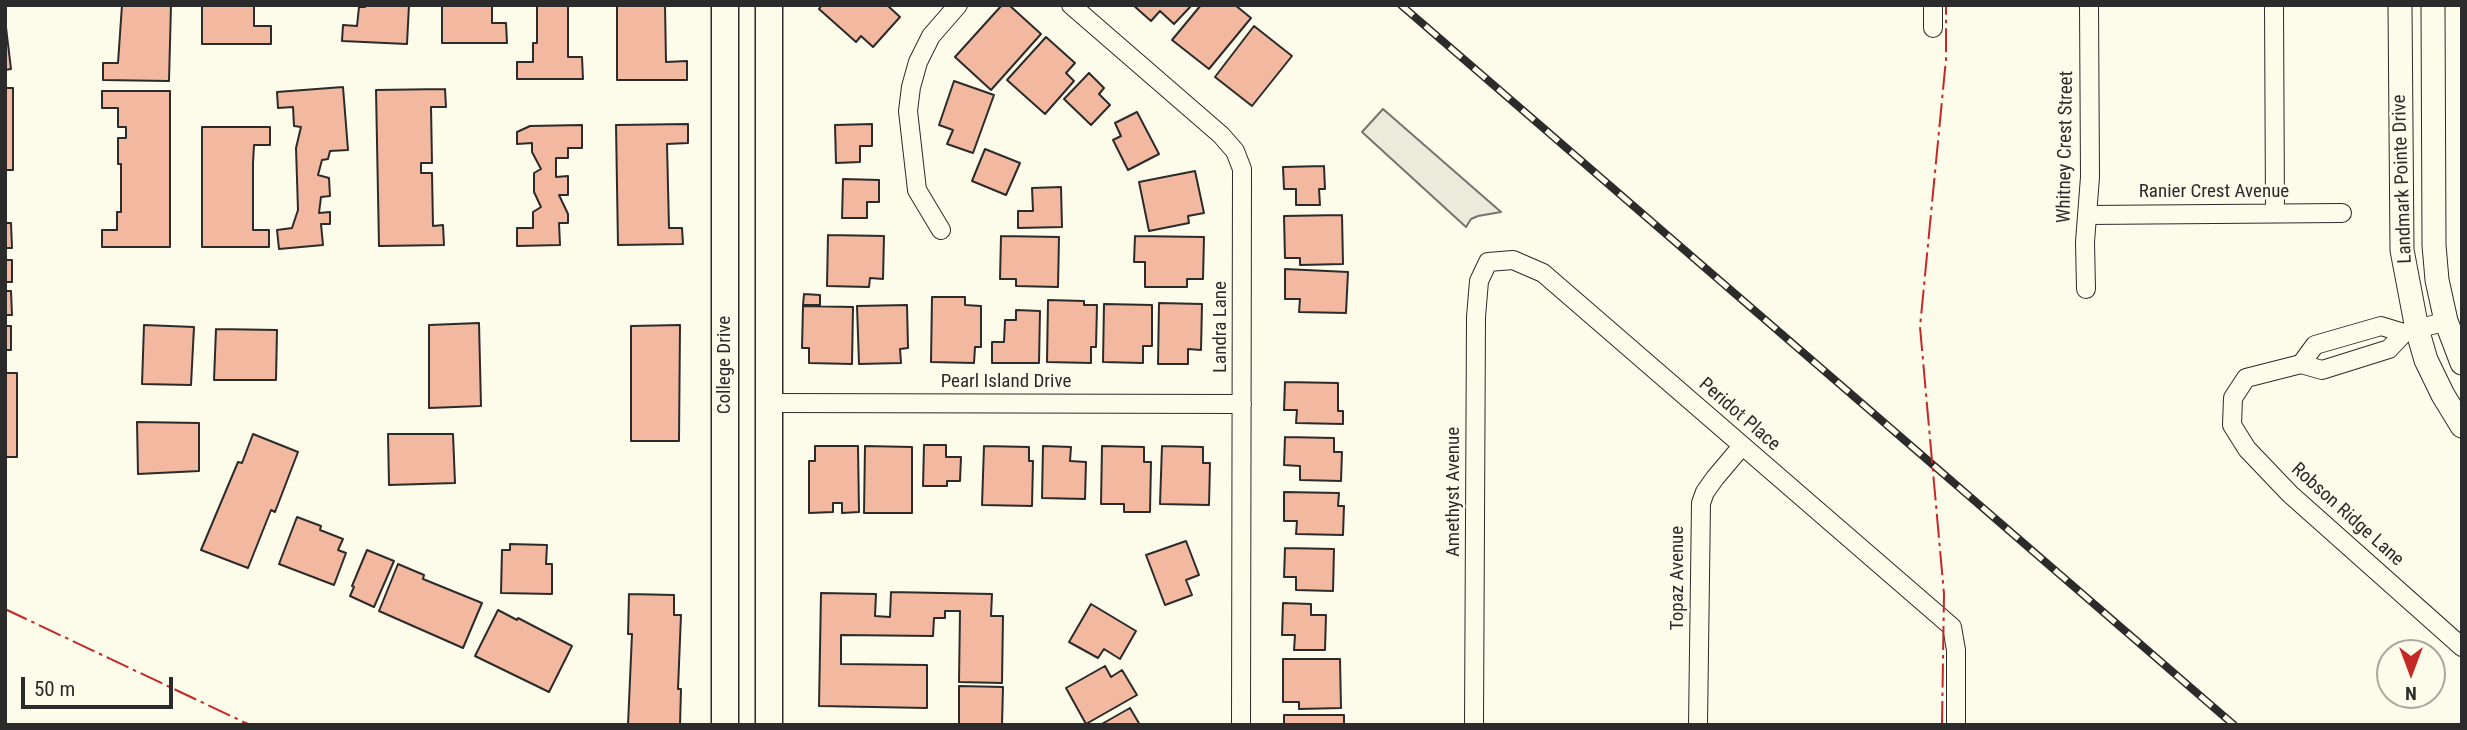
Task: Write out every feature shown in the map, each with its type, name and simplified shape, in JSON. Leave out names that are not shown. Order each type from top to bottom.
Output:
[{"type":"main road","name":"College Drive","points":[[725,5],[725,725]]},
{"type":"main road","points":[[769,5],[769,725]]},
{"type":"main road","points":[[725,562],[770,553]]},
{"type":"street","points":[[941,230],[917,190],[908,111],[918,62],[932,36],[958,5]]},
{"type":"street","name":"Landra Lane","points":[[1071,5],[1221,135],[1235,151],[1242,169],[1241,725]]},
{"type":"street","points":[[1933,5],[1933,28]]},
{"type":"street","name":"Whitney Crest Street","points":[[2086,289],[2090,177],[2089,5]]},
{"type":"street","points":[[2274,5],[2275,213]]},
{"type":"street","name":"Landmark Pointe Drive","points":[[2400,5],[2402,250],[2410,331],[2462,426]]},
{"type":"street","name":"Landmark Pointe Drive","points":[[2433,5],[2434,245],[2437,280],[2446,321],[2462,363]]},
{"type":"street","name":"Ranier Crest Avenue","points":[[2087,215],[2342,213]]},
{"type":"street","name":"Peridot Place","points":[[1488,262],[1513,260],[1543,273],[1952,627],[1956,650],[1956,725]]},
{"type":"street","name":"Amethyst Avenue","points":[[1474,725],[1476,317],[1479,281],[1488,262]]},
{"type":"street","points":[[2410,331],[2381,326],[2315,345],[2301,364],[2322,370],[2389,349],[2410,331],[2446,321]]},
{"type":"street","name":"Robson Ridge Lane","points":[[2301,364],[2246,378],[2233,398],[2232,425],[2247,449],[2290,494],[2462,647]]},
{"type":"street","name":"Pearl Island Drive","points":[[770,403],[1242,404]]},
{"type":"street","name":"Topaz Avenue","points":[[1699,725],[1701,503],[1710,485],[1742,446]]},
{"type":"shaded area","points":[[1383,109],[1501,212],[1471,219],[1466,227],[1362,132]]},
{"type":"building","points":[[122,5],[171,5],[169,81],[103,80],[103,63],[118,63]]},
{"type":"building","points":[[202,5],[254,5],[254,26],[271,26],[271,44],[202,44]]},
{"type":"building","points":[[409,5],[407,44],[342,41],[343,25],[357,26],[359,7]]},
{"type":"building","points":[[442,5],[492,5],[492,23],[506,23],[507,43],[442,43]]},
{"type":"building","points":[[537,5],[568,5],[568,57],[582,57],[583,79],[517,79],[517,62],[533,62],[533,43],[537,43]]},
{"type":"building","points":[[617,5],[665,5],[666,62],[687,61],[687,80],[617,80]]},
{"type":"building","points":[[822,5],[887,5],[900,17],[873,47],[861,36],[856,42],[819,9]]},
{"type":"building","points":[[1002,5],[1009,5],[1041,34],[991,90],[955,57]]},
{"type":"building","points":[[1133,5],[1192,5],[1174,24],[1160,11],[1151,21]]},
{"type":"building","points":[[1201,5],[1235,5],[1251,18],[1209,69],[1172,40]]},
{"type":"building","points":[[5,19],[11,69],[5,70]]},
{"type":"building","points":[[1254,26],[1292,56],[1252,106],[1215,77]]},
{"type":"building","points":[[1046,37],[1075,63],[1066,73],[1074,81],[1045,114],[1007,80]]},
{"type":"building","points":[[1089,73],[1104,88],[1099,94],[1110,105],[1091,125],[1064,99]]},
{"type":"building","points":[[954,81],[994,95],[973,153],[947,144],[953,130],[939,125]]},
{"type":"building","points":[[343,87],[348,150],[330,151],[328,159],[322,160],[318,175],[329,178],[330,196],[321,197],[319,213],[330,212],[330,224],[321,224],[323,245],[279,249],[277,230],[292,228],[298,210],[296,148],[301,127],[294,126],[293,107],[278,108],[277,92]]},
{"type":"building","points":[[5,88],[13,88],[13,170],[5,170]]},
{"type":"building","points":[[445,89],[446,107],[431,107],[432,163],[421,163],[421,173],[432,173],[433,226],[443,225],[444,245],[379,246],[376,90]]},
{"type":"building","points":[[102,91],[170,91],[170,247],[102,247],[102,230],[117,230],[117,212],[121,212],[118,138],[126,138],[126,127],[118,127],[118,108],[102,108]]},
{"type":"building","points":[[1137,112],[1159,154],[1128,170],[1113,140],[1121,136],[1115,123]]},
{"type":"building","points":[[688,124],[688,143],[667,144],[669,228],[682,228],[683,244],[618,245],[616,125]]},
{"type":"building","points":[[872,124],[872,146],[860,146],[860,162],[836,163],[835,125]]},
{"type":"building","points":[[582,125],[582,148],[568,148],[568,158],[556,158],[556,177],[568,176],[568,195],[559,195],[568,214],[568,223],[559,223],[560,245],[517,246],[517,228],[533,228],[533,212],[541,207],[534,192],[534,173],[541,169],[532,152],[532,143],[517,144],[517,132],[530,126]]},
{"type":"building","points":[[202,127],[270,127],[270,145],[254,145],[253,163],[253,230],[269,230],[269,247],[202,247]]},
{"type":"building","points":[[985,149],[1020,163],[1006,195],[972,181]]},
{"type":"building","points":[[1324,166],[1325,189],[1319,189],[1320,205],[1296,205],[1296,189],[1284,189],[1283,167]]},
{"type":"building","points":[[1195,171],[1204,213],[1188,216],[1189,223],[1149,231],[1139,182]]},
{"type":"building","points":[[843,179],[879,180],[879,202],[867,202],[867,218],[842,218]]},
{"type":"building","points":[[1061,187],[1062,227],[1018,228],[1018,211],[1033,211],[1032,188]]},
{"type":"building","points":[[1342,215],[1343,264],[1300,265],[1300,258],[1285,258],[1284,216]]},
{"type":"building","points":[[5,223],[11,223],[12,248],[5,248]]},
{"type":"building","points":[[828,235],[884,236],[883,279],[870,278],[869,287],[827,286]]},
{"type":"building","points":[[1001,236],[1059,237],[1058,287],[1016,286],[1016,279],[1000,279]]},
{"type":"building","points":[[1135,236],[1204,237],[1203,279],[1187,279],[1187,287],[1145,287],[1145,262],[1134,262]]},
{"type":"building","points":[[5,260],[12,260],[12,282],[5,282]]},
{"type":"building","points":[[1285,269],[1348,272],[1346,313],[1299,312],[1300,299],[1285,299]]},
{"type":"building","points":[[5,291],[11,291],[12,315],[5,315]]},
{"type":"building","points":[[804,294],[820,295],[820,305],[803,305]]},
{"type":"building","points":[[932,297],[965,297],[965,305],[981,306],[981,347],[975,347],[974,363],[931,362]]},
{"type":"building","points":[[1048,300],[1084,301],[1084,305],[1097,305],[1096,347],[1091,347],[1091,363],[1047,362]]},
{"type":"building","points":[[1159,303],[1202,304],[1201,350],[1188,349],[1188,364],[1158,364]]},
{"type":"building","points":[[1104,304],[1152,305],[1152,346],[1143,346],[1143,363],[1103,362]]},
{"type":"building","points":[[907,305],[908,348],[900,349],[901,363],[859,364],[857,306]]},
{"type":"building","points":[[803,306],[853,307],[852,364],[809,363],[809,348],[802,348]]},
{"type":"building","points":[[1016,310],[1040,311],[1039,363],[992,363],[992,342],[1004,342],[1005,320],[1016,320]]},
{"type":"building","points":[[479,323],[481,406],[429,408],[429,325]]},
{"type":"building","points":[[144,325],[194,327],[191,385],[142,384]]},
{"type":"building","points":[[680,325],[679,441],[631,441],[631,326]]},
{"type":"building","points":[[5,326],[11,326],[11,350],[5,350]]},
{"type":"building","points":[[216,329],[277,330],[276,380],[214,380]]},
{"type":"building","points":[[5,373],[17,373],[17,457],[5,457]]},
{"type":"building","points":[[1285,382],[1338,383],[1338,411],[1343,411],[1343,424],[1296,423],[1297,410],[1284,410]]},
{"type":"building","points":[[137,422],[199,423],[199,471],[138,474]]},
{"type":"building","points":[[253,434],[298,452],[275,512],[271,510],[248,568],[201,550],[238,462],[242,463]]},
{"type":"building","points":[[388,434],[453,434],[455,483],[389,485]]},
{"type":"building","points":[[1285,437],[1334,438],[1334,452],[1342,452],[1341,481],[1300,480],[1300,466],[1284,465]]},
{"type":"building","points":[[924,445],[946,445],[946,457],[961,457],[960,481],[947,481],[947,486],[923,486]]},
{"type":"building","points":[[815,446],[858,446],[859,512],[842,513],[842,503],[833,503],[833,512],[809,513],[809,461],[815,461]]},
{"type":"building","points":[[865,446],[912,447],[912,513],[864,513]]},
{"type":"building","points":[[984,446],[1029,447],[1029,461],[1033,461],[1032,506],[982,505]]},
{"type":"building","points":[[1043,446],[1071,447],[1070,461],[1086,462],[1085,499],[1042,498]]},
{"type":"building","points":[[1102,446],[1144,447],[1144,462],[1151,462],[1150,512],[1124,512],[1124,504],[1101,504]]},
{"type":"building","points":[[1162,446],[1203,447],[1203,463],[1210,463],[1209,505],[1160,504]]},
{"type":"building","points":[[1284,492],[1339,493],[1338,506],[1344,506],[1343,535],[1296,534],[1297,521],[1284,521]]},
{"type":"building","points":[[297,517],[321,526],[320,530],[343,539],[338,550],[346,553],[334,585],[279,564]]},
{"type":"building","points":[[1186,541],[1199,575],[1186,580],[1192,595],[1165,605],[1146,555]]},
{"type":"building","points":[[510,544],[547,545],[546,564],[552,564],[552,594],[501,593],[502,550],[510,550]]},
{"type":"building","points":[[1285,548],[1334,549],[1333,591],[1296,590],[1296,577],[1284,577]]},
{"type":"building","points":[[367,550],[394,561],[374,607],[350,596]]},
{"type":"building","points":[[398,564],[424,575],[423,579],[482,603],[463,648],[379,611]]},
{"type":"building","points":[[891,592],[992,594],[991,616],[1003,616],[1002,683],[959,682],[960,611],[945,611],[945,618],[934,618],[933,636],[841,635],[841,664],[927,665],[927,708],[819,706],[821,593],[876,594],[875,616],[890,617]]},
{"type":"building","points":[[629,594],[674,595],[674,615],[681,615],[678,689],[681,689],[680,725],[628,725],[632,634],[628,634]]},
{"type":"building","points":[[1283,603],[1311,604],[1311,615],[1326,615],[1325,650],[1294,650],[1295,635],[1282,635]]},
{"type":"building","points":[[1091,604],[1136,631],[1120,659],[1104,649],[1098,658],[1069,642]]},
{"type":"building","points":[[498,610],[572,646],[549,692],[475,656]]},
{"type":"building","points":[[1283,659],[1340,659],[1341,708],[1299,709],[1299,702],[1283,702]]},
{"type":"building","points":[[1105,666],[1111,677],[1122,670],[1137,695],[1086,724],[1066,688]]},
{"type":"building","points":[[959,686],[1003,687],[1002,725],[959,725]]},
{"type":"building","points":[[1130,708],[1140,725],[1100,725]]},
{"type":"building","points":[[1284,715],[1344,715],[1344,725],[1284,725]]},
{"type":"railway","points":[[1401,5],[2234,725]]},
{"type":"power","points":[[1942,725],[1944,594],[1920,327],[1946,59],[1946,5]]},
{"type":"power","points":[[5,609],[250,725]]}]
